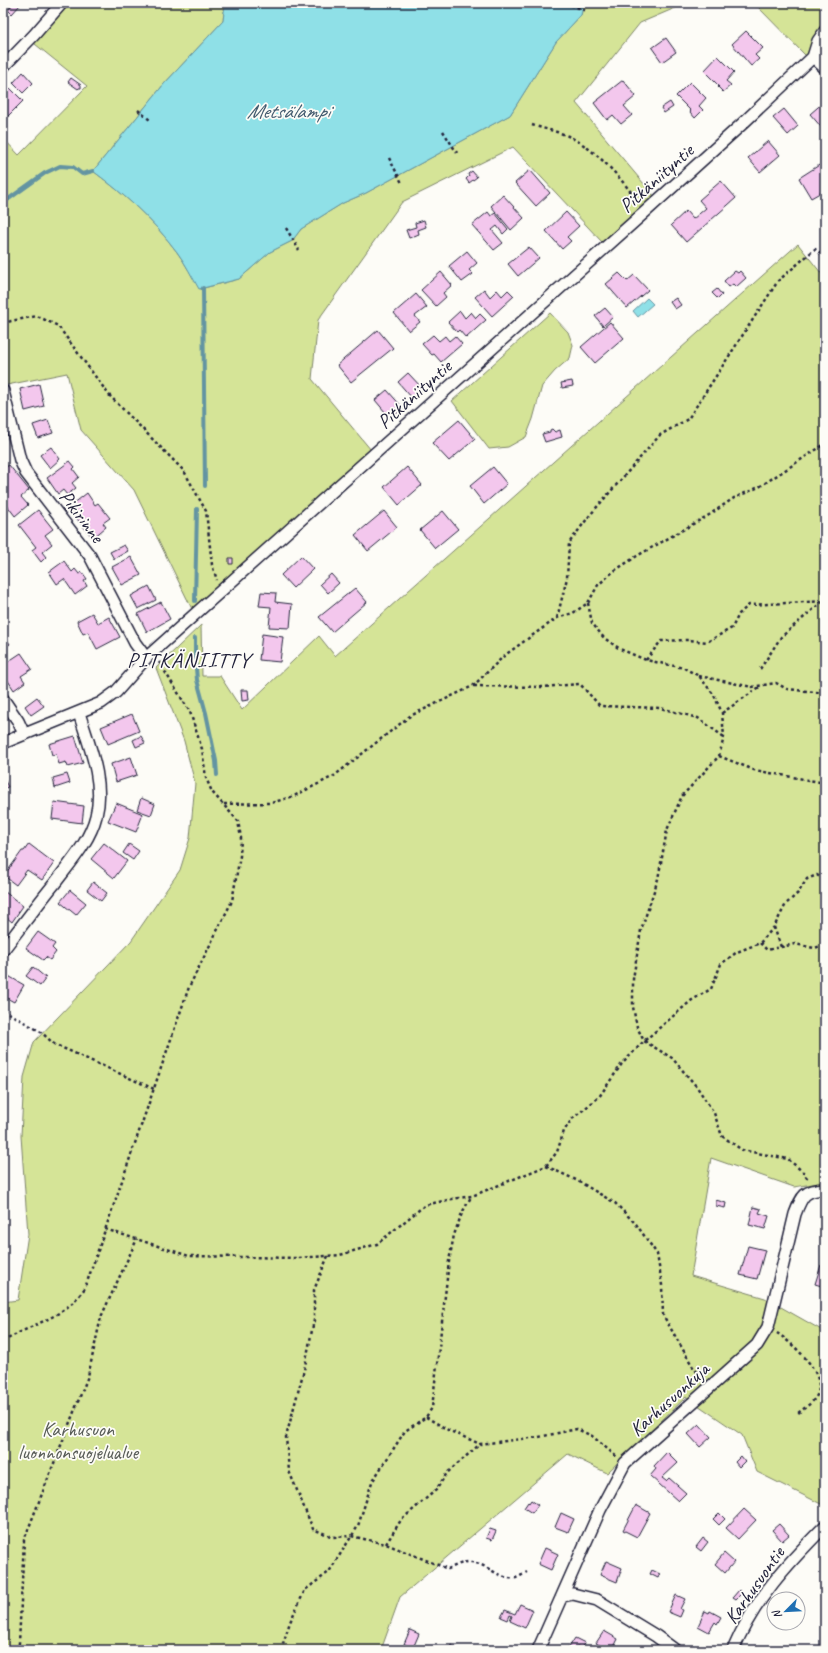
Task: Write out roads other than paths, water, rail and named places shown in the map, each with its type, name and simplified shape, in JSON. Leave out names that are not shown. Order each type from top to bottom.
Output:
[{"type":"street","points":[[3,66],[42,27],[62,3]]},
{"type":"street","name":"Pitkäniityntie","points":[[813,56],[818,41],[825,31]]},
{"type":"street","name":"Pitkäniityntie","points":[[3,743],[79,713],[101,703],[116,692],[146,658],[645,212],[741,125],[813,56],[825,52]]},
{"type":"street","points":[[813,56],[825,68]]},
{"type":"street","name":"Pikirinne","points":[[3,391],[20,460],[26,473],[90,556],[135,643],[146,658]]},
{"type":"street","points":[[3,699],[18,721],[24,734]]},
{"type":"street","points":[[3,950],[75,857],[88,836],[96,816],[98,793],[95,765],[79,713]]},
{"type":"street","name":"Karhusuonkuja","points":[[538,1650],[600,1510],[625,1463],[757,1345],[768,1327],[795,1214],[801,1198],[808,1192],[820,1189]]},
{"type":"street","name":"Karhusuontie","points":[[733,1650],[748,1617],[771,1584],[791,1560],[825,1526]]},
{"type":"street","points":[[562,1596],[573,1594],[597,1600],[656,1636],[675,1650]]},
{"type":"water","name":"Metsälampi","points":[[225,3],[582,3],[583,7],[581,15],[556,42],[510,115],[366,193],[343,203],[301,229],[292,241],[270,252],[239,279],[199,289],[180,257],[159,230],[116,189],[93,171],[164,84],[223,21]]},
{"type":"water","points":[[647,298],[653,304],[638,317],[633,311]]},
{"type":"waterway","points":[[3,203],[45,173],[60,166],[73,167],[82,174],[93,171]]},
{"type":"waterway","points":[[203,288],[205,486]]},
{"type":"waterway","points":[[195,601],[197,509]]},
{"type":"waterway","points":[[195,638],[197,680],[206,713],[216,761],[217,775]]},
{"type":"district","name":"PITKÄNIITTY","points":[[189,659]]},
{"type":"park label","name":"Karhusuon luonnonsuojelualue","points":[[78,1440]]}]
